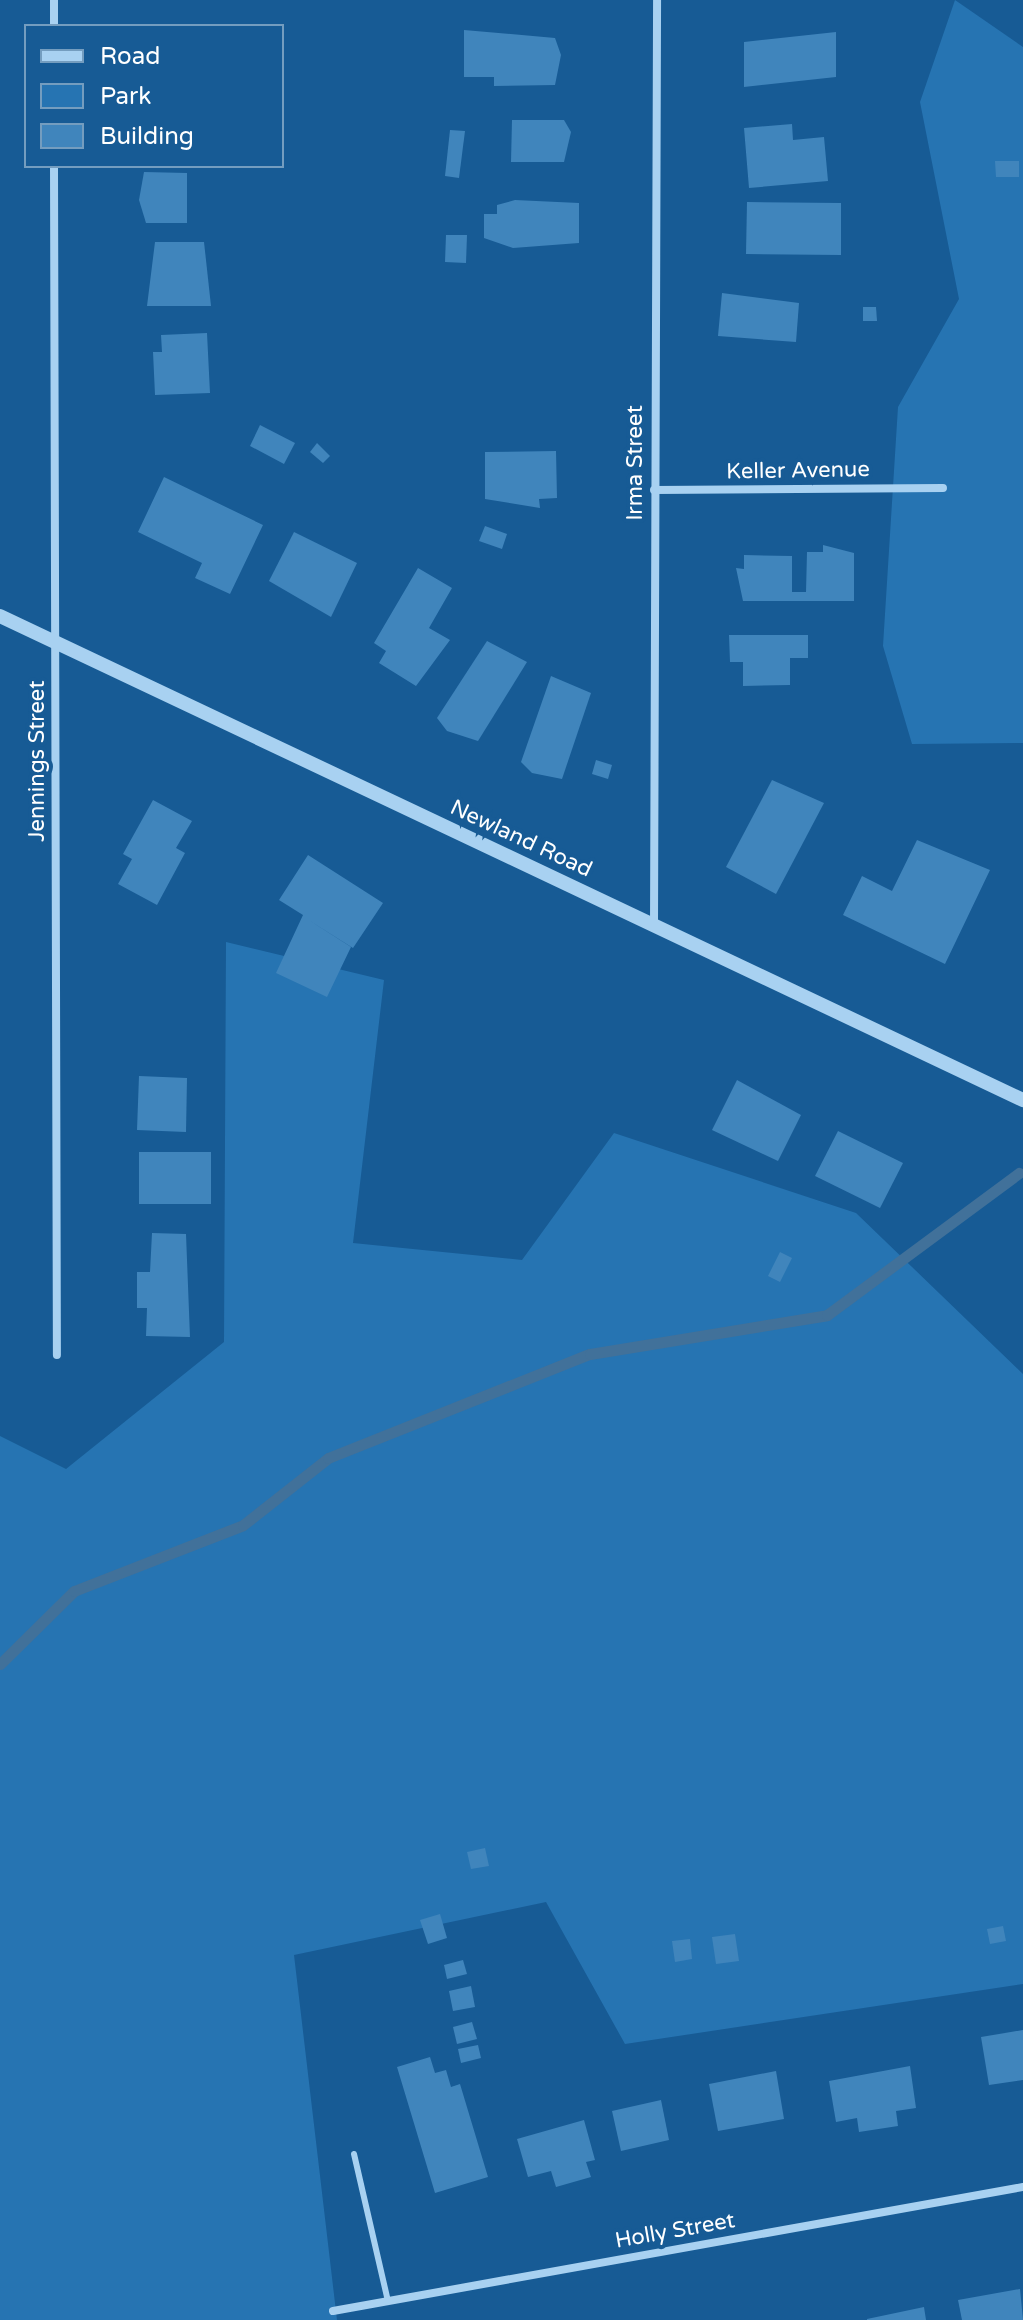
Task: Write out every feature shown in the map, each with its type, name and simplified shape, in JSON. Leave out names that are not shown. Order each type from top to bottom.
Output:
[{"type":"street","points":[[54,0],[54,24]]},
{"type":"street","name":"Irma Street","points":[[654,927],[657,0]]},
{"type":"street","name":"Jennings Street","points":[[54,168],[57,1355]]},
{"type":"street","name":"Keller Avenue","points":[[654,490],[943,488]]},
{"type":"street","name":"Newland Road","points":[[0,616],[1023,1100]]},
{"type":"street","name":"Holly Street","points":[[333,2311],[1023,2187]]},
{"type":"lane","points":[[354,2154],[388,2301]]},
{"type":"green space","points":[[955,0],[1023,47],[1023,743],[912,744],[883,646],[898,407],[959,299],[920,102]]},
{"type":"green space","points":[[226,942],[384,980],[353,1243],[522,1260],[614,1133],[856,1213],[1023,1374],[1023,1984],[625,2044],[546,1902],[294,1955],[337,2320],[0,2320],[0,1436],[66,1469],[224,1342]]},
{"type":"building","points":[[464,30],[555,38],[561,55],[555,85],[494,86],[494,77],[464,77]]},
{"type":"building","points":[[836,32],[836,77],[744,87],[744,42]]},
{"type":"building","points":[[512,120],[564,120],[571,132],[564,162],[511,162]]},
{"type":"building","points":[[792,124],[793,140],[824,137],[828,181],[749,188],[744,128]]},
{"type":"building","points":[[450,130],[465,131],[459,178],[445,176]]},
{"type":"building","points":[[995,161],[1019,161],[1019,177],[996,177]]},
{"type":"building","points":[[144,172],[187,173],[187,223],[146,223],[139,200]]},
{"type":"building","points":[[515,200],[579,203],[579,243],[513,248],[484,238],[484,214],[497,214],[497,205]]},
{"type":"building","points":[[747,202],[841,203],[841,255],[746,254]]},
{"type":"building","points":[[446,235],[467,235],[466,263],[445,262]]},
{"type":"building","points":[[155,242],[204,242],[211,306],[147,306]]},
{"type":"building","points":[[722,293],[799,303],[796,342],[718,336]]},
{"type":"building","points":[[863,307],[876,307],[877,321],[863,321]]},
{"type":"building","points":[[207,333],[210,393],[155,395],[153,352],[162,352],[161,335]]},
{"type":"building","points":[[260,425],[295,443],[284,464],[250,446]]},
{"type":"building","points":[[317,443],[330,456],[323,463],[310,452]]},
{"type":"building","points":[[556,451],[557,498],[539,499],[540,508],[485,499],[485,452]]},
{"type":"building","points":[[164,477],[263,525],[230,594],[195,578],[202,563],[138,532]]},
{"type":"building","points":[[485,526],[507,534],[502,549],[479,541]]},
{"type":"building","points":[[294,532],[357,563],[331,617],[269,581]]},
{"type":"building","points":[[823,545],[854,553],[854,601],[743,601],[736,568],[744,569],[744,555],[792,556],[792,592],[806,592],[807,552],[823,552]]},
{"type":"building","points":[[418,568],[452,588],[429,628],[450,640],[416,686],[379,663],[386,651],[374,643]]},
{"type":"building","points":[[729,635],[808,635],[808,658],[790,658],[790,685],[743,686],[743,662],[730,662]]},
{"type":"building","points":[[487,641],[527,662],[478,741],[447,731],[437,718]]},
{"type":"building","points":[[551,676],[591,693],[562,779],[532,773],[521,762]]},
{"type":"building","points":[[596,760],[612,765],[608,779],[592,774]]},
{"type":"building","points":[[772,780],[824,803],[776,894],[726,867]]},
{"type":"building","points":[[153,800],[192,821],[176,848],[185,853],[157,905],[118,884],[132,859],[123,854]]},
{"type":"building","points":[[917,840],[990,870],[945,964],[843,915],[862,876],[892,891]]},
{"type":"building","points":[[308,855],[383,903],[353,948],[307,919],[351,947],[327,997],[276,973],[303,915],[279,900]]},
{"type":"building","points":[[139,1076],[187,1078],[186,1132],[137,1130]]},
{"type":"building","points":[[737,1080],[801,1115],[778,1161],[712,1130]]},
{"type":"building","points":[[838,1131],[903,1163],[880,1208],[815,1176]]},
{"type":"building","points":[[139,1152],[211,1152],[211,1204],[139,1204]]},
{"type":"building","points":[[152,1233],[186,1234],[190,1337],[146,1336],[147,1308],[137,1308],[137,1272],[150,1272]]},
{"type":"building","points":[[780,1252],[792,1258],[780,1282],[768,1276]]},
{"type":"building","points":[[485,1848],[489,1866],[471,1869],[467,1852]]},
{"type":"building","points":[[440,1914],[447,1938],[428,1944],[420,1920]]},
{"type":"building","points":[[1003,1926],[1006,1941],[990,1944],[987,1929]]},
{"type":"building","points":[[735,1934],[739,1961],[716,1964],[712,1937]]},
{"type":"building","points":[[690,1939],[692,1959],[675,1962],[672,1941]]},
{"type":"building","points":[[463,1960],[467,1974],[447,1979],[444,1965]]},
{"type":"building","points":[[471,1986],[475,2007],[453,2011],[449,1991]]},
{"type":"building","points":[[472,2022],[477,2039],[457,2044],[453,2027]]},
{"type":"building","points":[[1023,2030],[1023,2080],[989,2085],[981,2037]]},
{"type":"building","points":[[478,2045],[481,2058],[461,2063],[458,2049]]},
{"type":"building","points":[[430,2057],[435,2073],[446,2070],[451,2087],[460,2084],[488,2177],[435,2193],[397,2067]]},
{"type":"building","points":[[910,2066],[916,2108],[896,2111],[898,2126],[859,2132],[857,2118],[836,2122],[829,2081]]},
{"type":"building","points":[[776,2071],[784,2119],[718,2131],[709,2084]]},
{"type":"building","points":[[661,2100],[669,2140],[621,2151],[612,2111]]},
{"type":"building","points":[[584,2120],[595,2160],[586,2162],[591,2177],[556,2187],[551,2171],[528,2177],[517,2139]]},
{"type":"building","points":[[1020,2289],[1023,2320],[962,2320],[958,2300]]},
{"type":"building","points":[[924,2307],[926,2320],[867,2320],[867,2319]]},
{"type":"waterway","points":[[0,1664],[74,1591],[243,1525],[328,1458],[590,1354],[827,1315],[1019,1173]]}]
